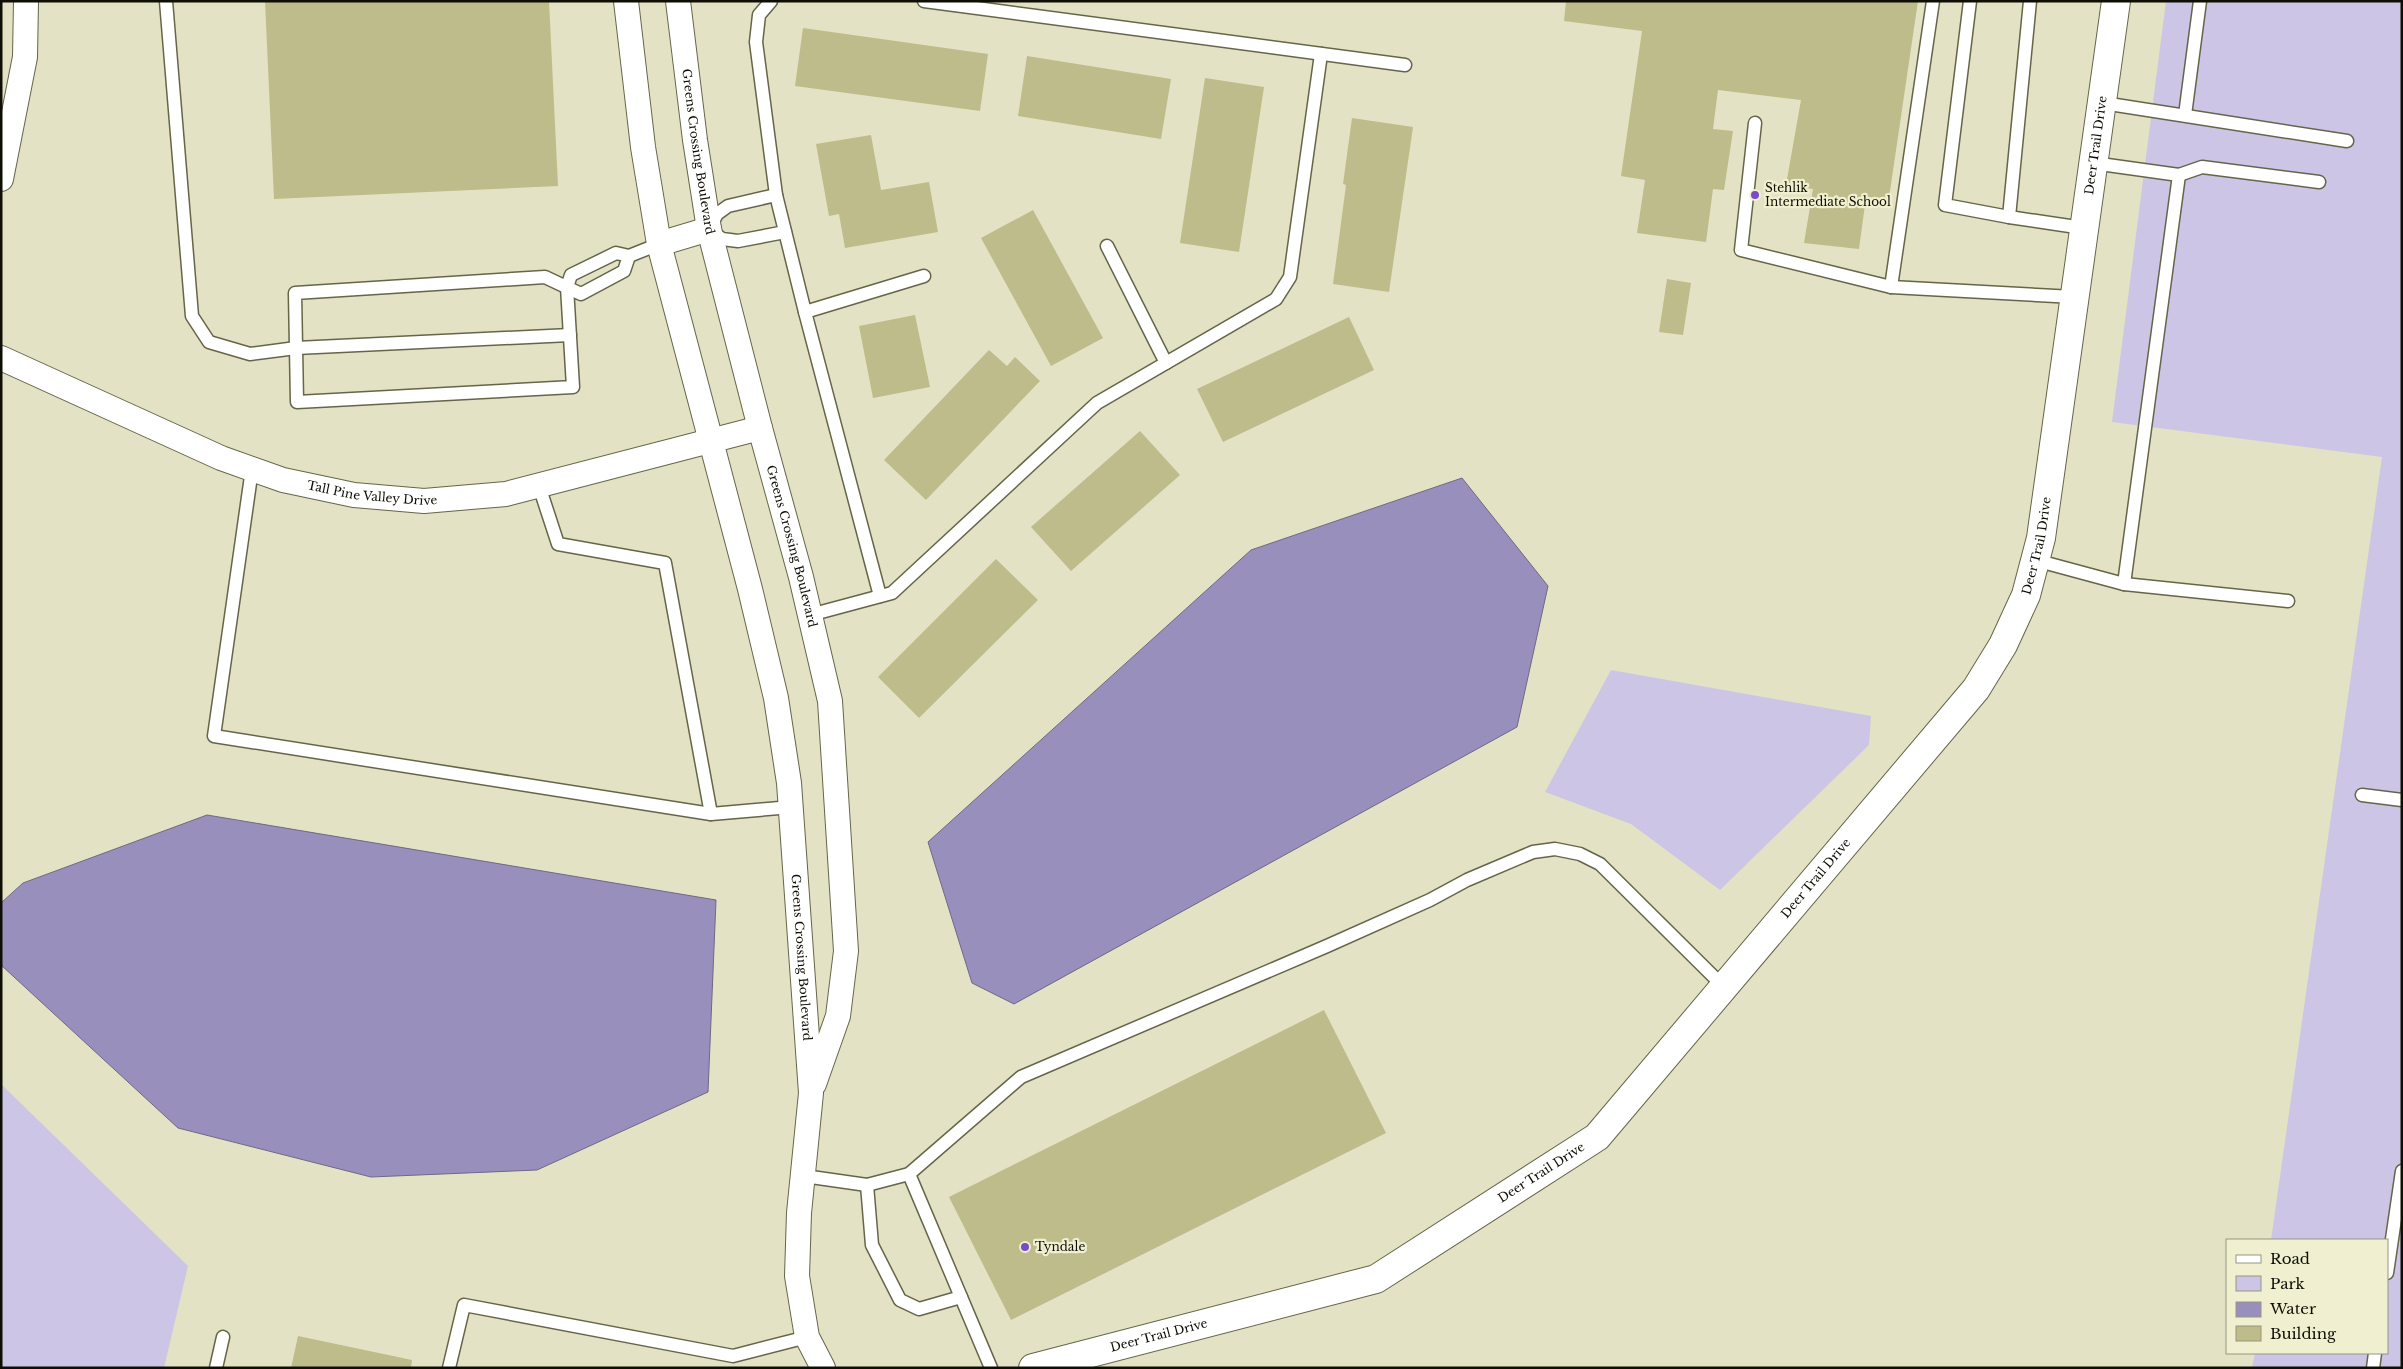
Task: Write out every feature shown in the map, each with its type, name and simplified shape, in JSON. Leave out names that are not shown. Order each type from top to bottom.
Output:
[{"type":"street","points":[[1,179],[25,57],[26,1]]},
{"type":"street","name":"Greens Crossing Boulevard","points":[[626,1],[644,147],[659,244],[750,589],[776,698],[789,783],[811,1093],[799,1213],[797,1276],[807,1337],[823,1368]]},
{"type":"street","name":"Greens Crossing Boulevard","points":[[678,1],[695,140],[709,229],[810,615],[830,701],[846,951],[838,1016],[811,1093]]},
{"type":"street","name":"Deer Trail Drive","points":[[1033,1368],[1376,1279],[1597,1137],[1976,689],[2003,645],[2026,595],[2041,538],[2116,1]]},
{"type":"street","points":[[659,244],[709,229]]},
{"type":"street","name":"Tall Pine Valley Drive","points":[[1,358],[221,458],[283,480],[354,496],[424,501],[506,494],[760,428]]},
{"type":"lane","points":[[166,1],[192,316],[209,342],[250,354],[296,348],[570,334]]},
{"type":"lane","points":[[771,1],[759,15],[756,42],[776,195],[800,294],[880,596]]},
{"type":"lane","points":[[924,1],[1404,65]]},
{"type":"lane","points":[[1891,287],[1933,1]]},
{"type":"lane","points":[[1970,1],[1945,205],[2083,228]]},
{"type":"lane","points":[[2009,217],[2030,1]]},
{"type":"lane","points":[[2185,116],[2200,1]]},
{"type":"lane","points":[[810,615],[892,593],[1097,403],[1276,299],[1290,277],[1321,54]]},
{"type":"lane","points":[[2103,103],[2347,141]]},
{"type":"lane","points":[[1755,123],[1741,250],[1891,287],[2074,297]]},
{"type":"lane","points":[[2093,163],[2178,175],[2202,167],[2319,182]]},
{"type":"lane","points":[[2124,584],[2178,175]]},
{"type":"lane","points":[[776,195],[728,206],[717,214],[709,229],[722,239],[738,241],[785,232]]},
{"type":"lane","points":[[629,256],[624,271],[581,294],[567,286],[545,277],[295,294],[297,402],[573,387],[567,286],[571,275],[616,253],[629,256],[659,244]]},
{"type":"lane","points":[[1107,246],[1166,363]]},
{"type":"lane","points":[[805,312],[924,276]]},
{"type":"lane","points":[[252,469],[214,736],[711,814],[791,807]]},
{"type":"lane","points":[[539,486],[558,544],[665,563],[711,814]]},
{"type":"lane","points":[[2035,560],[2124,584],[2288,601]]},
{"type":"lane","points":[[2362,795],[2402,800]]},
{"type":"lane","points":[[804,1176],[866,1185],[909,1174],[1021,1077],[1327,946],[1430,900],[1466,880],[1533,852],[1555,850],[1580,854],[1600,864],[1724,987]]},
{"type":"lane","points":[[2388,1265],[2402,1171]]},
{"type":"lane","points":[[909,1174],[991,1368]]},
{"type":"lane","points":[[866,1185],[872,1245],[900,1300],[919,1309],[961,1297]]},
{"type":"lane","points":[[449,1368],[464,1305],[733,1356],[807,1337]]},
{"type":"lane","points":[[216,1368],[223,1337]]},
{"type":"lane","points":[[2373,1368],[2375,1354]]},
{"type":"green space","points":[[2166,1],[2402,1],[2402,1368],[2252,1368],[2255,1354],[2388,1354],[2388,1239],[2271,1239],[2382,457],[2112,422]]},
{"type":"green space","points":[[1611,670],[1871,716],[1869,745],[1720,890],[1631,824],[1545,792]]},
{"type":"green space","points":[[1,1084],[188,1266],[164,1368],[1,1368]]},
{"type":"water","points":[[1462,478],[1548,586],[1517,727],[1014,1004],[972,983],[928,842],[1251,550]]},
{"type":"water","points":[[207,815],[716,900],[708,1092],[537,1170],[371,1177],[178,1128],[1,965],[1,903],[23,883]]},
{"type":"building","points":[[265,1],[549,1],[558,186],[274,199]]},
{"type":"building","points":[[1566,1],[1918,1],[1889,198],[1866,197],[1859,249],[1804,243],[1813,189],[1786,185],[1801,100],[1718,90],[1713,129],[1733,131],[1724,190],[1713,189],[1706,242],[1637,233],[1645,180],[1621,176],[1642,31],[1564,21]]},
{"type":"building","points":[[803,28],[988,54],[980,111],[795,86]]},
{"type":"building","points":[[1027,56],[1171,79],[1161,139],[1018,116]]},
{"type":"building","points":[[1205,78],[1264,87],[1239,252],[1180,243]]},
{"type":"building","points":[[1352,118],[1413,127],[1389,292],[1333,284],[1346,185],[1343,184]]},
{"type":"building","points":[[871,135],[881,190],[929,182],[938,232],[845,248],[839,214],[829,216],[816,144]]},
{"type":"building","points":[[1033,210],[1103,338],[1051,366],[981,238]]},
{"type":"building","points":[[1667,279],[1691,283],[1683,335],[1659,332]]},
{"type":"building","points":[[915,315],[930,387],[873,398],[859,326]]},
{"type":"building","points":[[1349,317],[1374,370],[1223,442],[1197,389]]},
{"type":"building","points":[[989,350],[1007,366],[1015,357],[1040,381],[926,500],[884,460]]},
{"type":"building","points":[[1140,431],[1180,475],[1071,571],[1031,527]]},
{"type":"building","points":[[996,559],[1038,600],[919,718],[878,677]]},
{"type":"building","points":[[1324,1010],[1386,1133],[1011,1320],[949,1197]]},
{"type":"building","points":[[298,1336],[412,1360],[411,1368],[291,1368]]},
{"type":"place","name":"Stehlik Intermediate School","points":[[1755,195]]},
{"type":"place","name":"Tyndale","points":[[1025,1247]]}]
